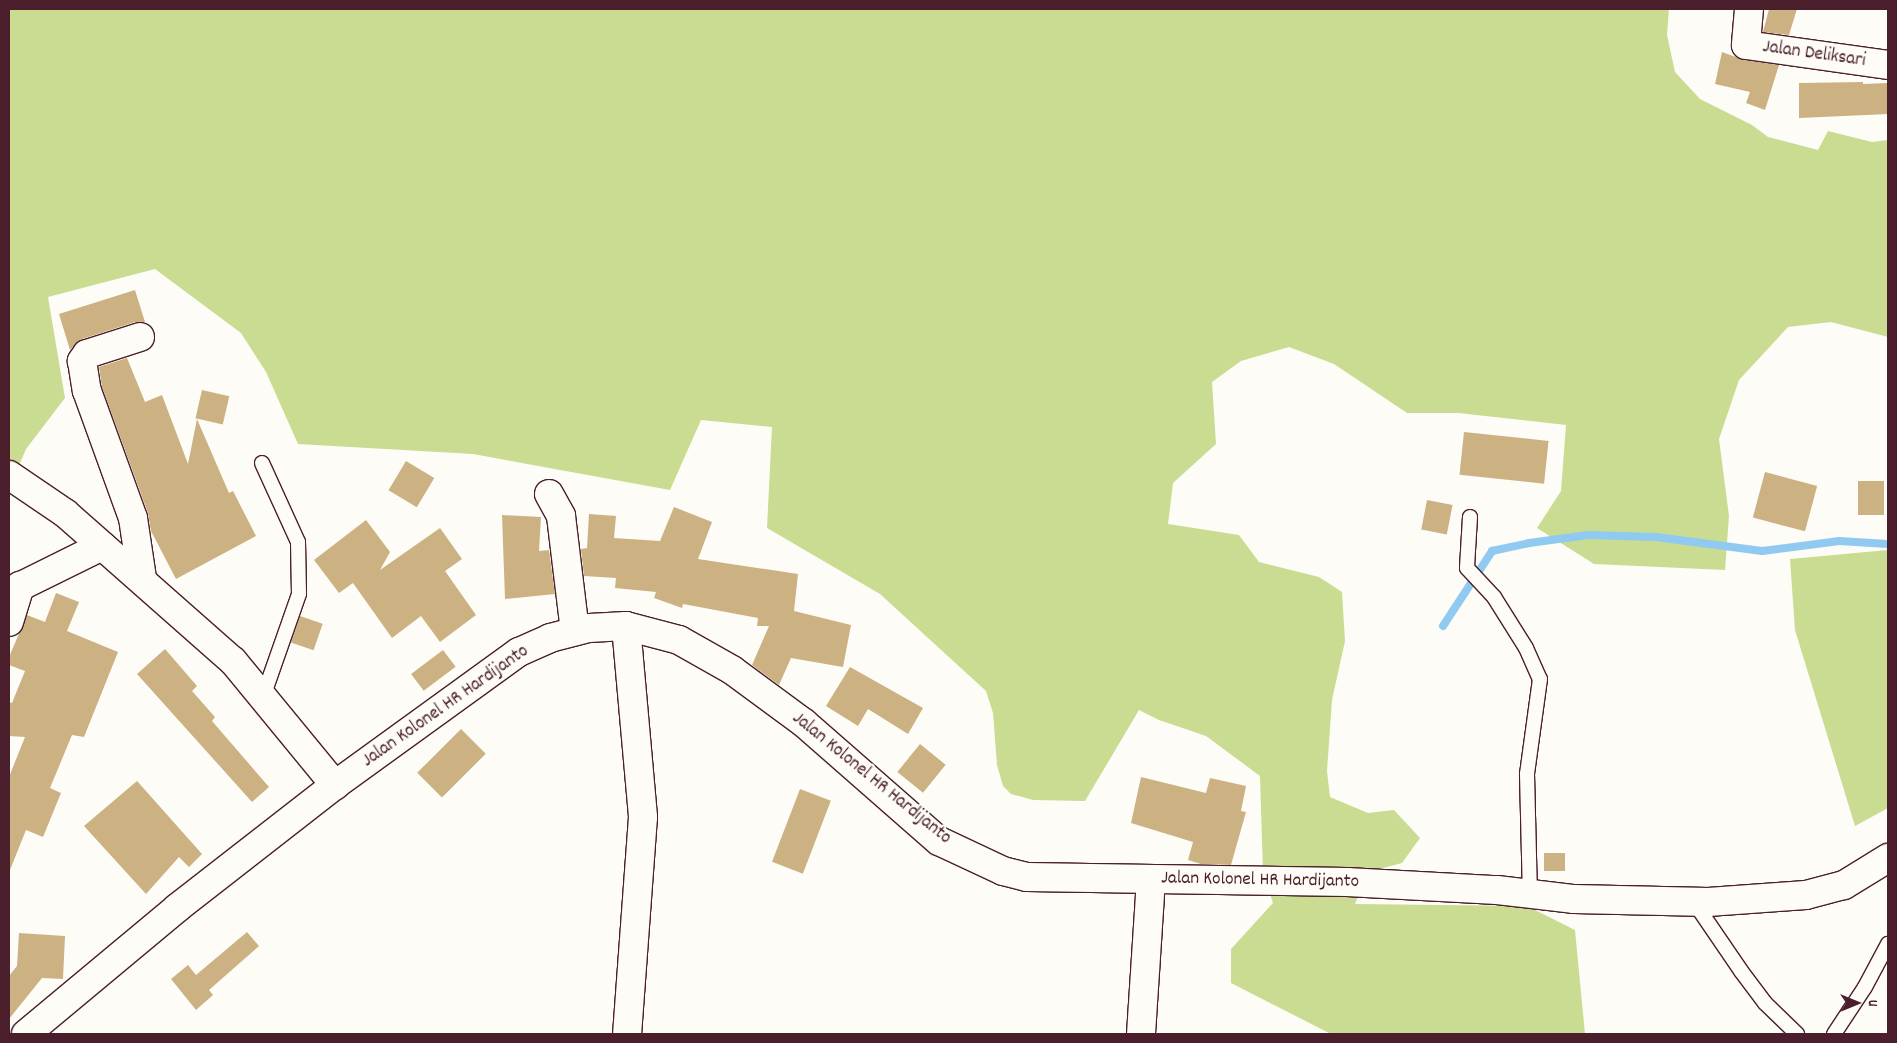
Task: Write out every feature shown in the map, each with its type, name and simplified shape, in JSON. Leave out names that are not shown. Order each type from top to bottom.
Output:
[{"type":"main road","name":"Jalan Deliksari","points":[[1749,9],[1746,45],[1888,65]]},
{"type":"main road","points":[[140,337],[87,354],[82,361],[87,391],[132,518],[142,578]]},
{"type":"main road","points":[[9,475],[66,513],[102,546],[142,578],[233,661],[336,785]]},
{"type":"main road","points":[[549,494],[561,516],[575,631]]},
{"type":"main road","points":[[9,622],[14,589],[102,546]]},
{"type":"main road","points":[[626,626],[643,817],[627,1034]]},
{"type":"main road","name":"Jalan Kolonel HR Hardijanto","points":[[26,1034],[177,908],[336,785],[519,652],[550,638],[575,631],[626,626],[679,640],[732,670],[804,723],[939,841],[1003,870],[1027,877],[1347,882],[1530,894],[1574,899],[1694,902],[1806,894],[1844,885],[1888,858]]},
{"type":"main road","points":[[1141,1034],[1151,879]]},
{"type":"lane","points":[[262,464],[298,542],[299,594],[263,698]]},
{"type":"lane","points":[[1470,517],[1467,568],[1482,583],[1526,648],[1540,679],[1527,774],[1530,894]]},
{"type":"lane","points":[[1694,902],[1740,971],[1765,1003],[1797,1034]]},
{"type":"lane","points":[[1834,1034],[1865,987],[1888,944]]},
{"type":"green space","points":[[9,9],[1669,9],[1667,35],[1675,72],[1700,99],[1752,125],[1768,137],[1818,150],[1828,131],[1872,142],[1888,140],[1888,337],[1831,322],[1788,327],[1739,380],[1719,439],[1729,516],[1725,570],[1594,564],[1537,528],[1561,491],[1566,425],[1458,413],[1407,413],[1334,364],[1289,347],[1241,361],[1212,382],[1216,444],[1173,483],[1168,524],[1239,535],[1259,562],[1319,577],[1342,592],[1345,641],[1332,700],[1327,771],[1330,797],[1368,813],[1394,810],[1420,838],[1402,863],[1368,872],[1355,904],[1527,906],[1575,930],[1585,1034],[1331,1034],[1231,983],[1231,949],[1273,903],[1263,873],[1260,776],[1206,736],[1159,720],[1139,710],[1085,801],[1033,800],[1011,794],[1003,786],[997,765],[993,713],[986,691],[880,594],[767,528],[772,427],[701,420],[670,490],[473,454],[298,444],[266,372],[241,333],[155,269],[48,297],[65,398],[26,449],[9,489]]},
{"type":"green space","points":[[1888,550],[1888,808],[1855,826],[1795,630],[1790,559]]},
{"type":"building","points":[[1769,9],[1797,9],[1789,35],[1763,32]]},
{"type":"building","points":[[1722,52],[1744,60],[1779,65],[1765,110],[1746,103],[1750,92],[1715,84]]},
{"type":"building","points":[[1863,82],[1863,84],[1888,83],[1888,114],[1799,118],[1799,83]]},
{"type":"building","points":[[135,290],[145,322],[135,322],[82,339],[70,350],[59,314]]},
{"type":"building","points":[[127,358],[145,402],[162,395],[188,464],[197,419],[229,493],[233,491],[256,536],[176,579],[151,531],[148,513],[102,387],[99,367]]},
{"type":"building","points":[[202,390],[229,396],[223,425],[195,418]]},
{"type":"building","points":[[1464,432],[1549,441],[1544,484],[1460,475]]},
{"type":"building","points":[[406,461],[434,478],[417,507],[388,490]]},
{"type":"building","points":[[1765,472],[1817,486],[1805,531],[1753,517]]},
{"type":"building","points":[[1858,481],[1884,481],[1884,515],[1858,515]]},
{"type":"building","points":[[1427,500],[1453,505],[1447,534],[1421,529]]},
{"type":"building","points":[[674,507],[712,522],[698,559],[798,574],[794,611],[851,625],[843,667],[791,658],[779,685],[752,665],[769,626],[757,626],[758,618],[683,604],[682,608],[654,598],[656,592],[615,588],[616,578],[584,576],[581,549],[587,548],[589,514],[616,516],[614,538],[660,541]]},
{"type":"building","points":[[502,515],[541,517],[539,551],[549,550],[555,594],[505,599]]},
{"type":"building","points":[[366,520],[390,552],[380,570],[440,528],[462,559],[445,571],[476,615],[440,642],[421,616],[392,638],[353,583],[339,593],[314,560]]},
{"type":"building","points":[[56,593],[79,602],[67,631],[118,652],[84,737],[72,735],[50,788],[61,793],[43,837],[26,830],[10,870],[9,777],[25,737],[9,736],[9,702],[12,703],[25,671],[9,665],[9,657],[27,615],[45,622]]},
{"type":"building","points":[[300,616],[323,624],[314,650],[291,642]]},
{"type":"building","points":[[165,649],[197,686],[192,691],[215,717],[212,721],[269,787],[252,802],[137,674]]},
{"type":"building","points":[[443,650],[456,667],[424,691],[411,674]]},
{"type":"building","points":[[850,667],[923,708],[908,734],[868,709],[858,726],[826,706]]},
{"type":"building","points":[[461,729],[486,754],[442,798],[417,773]]},
{"type":"building","points":[[920,744],[946,765],[923,793],[897,772]]},
{"type":"building","points":[[1141,777],[1206,793],[1210,778],[1246,786],[1241,811],[1246,812],[1231,865],[1201,864],[1188,860],[1193,842],[1131,823]]},
{"type":"building","points":[[137,781],[202,854],[189,867],[179,857],[146,894],[84,826]]},
{"type":"building","points":[[800,789],[831,801],[803,874],[772,862]]},
{"type":"building","points":[[1544,853],[1565,853],[1565,871],[1544,871]]},
{"type":"building","points":[[247,932],[259,946],[209,990],[213,995],[196,1010],[171,979],[188,965],[196,975]]},
{"type":"building","points":[[19,933],[65,936],[63,979],[42,978],[9,1019],[9,976],[17,966]]},
{"type":"waterway","points":[[1443,626],[1492,551],[1529,543],[1588,535],[1656,537],[1762,551],[1839,541],[1888,544]]}]
